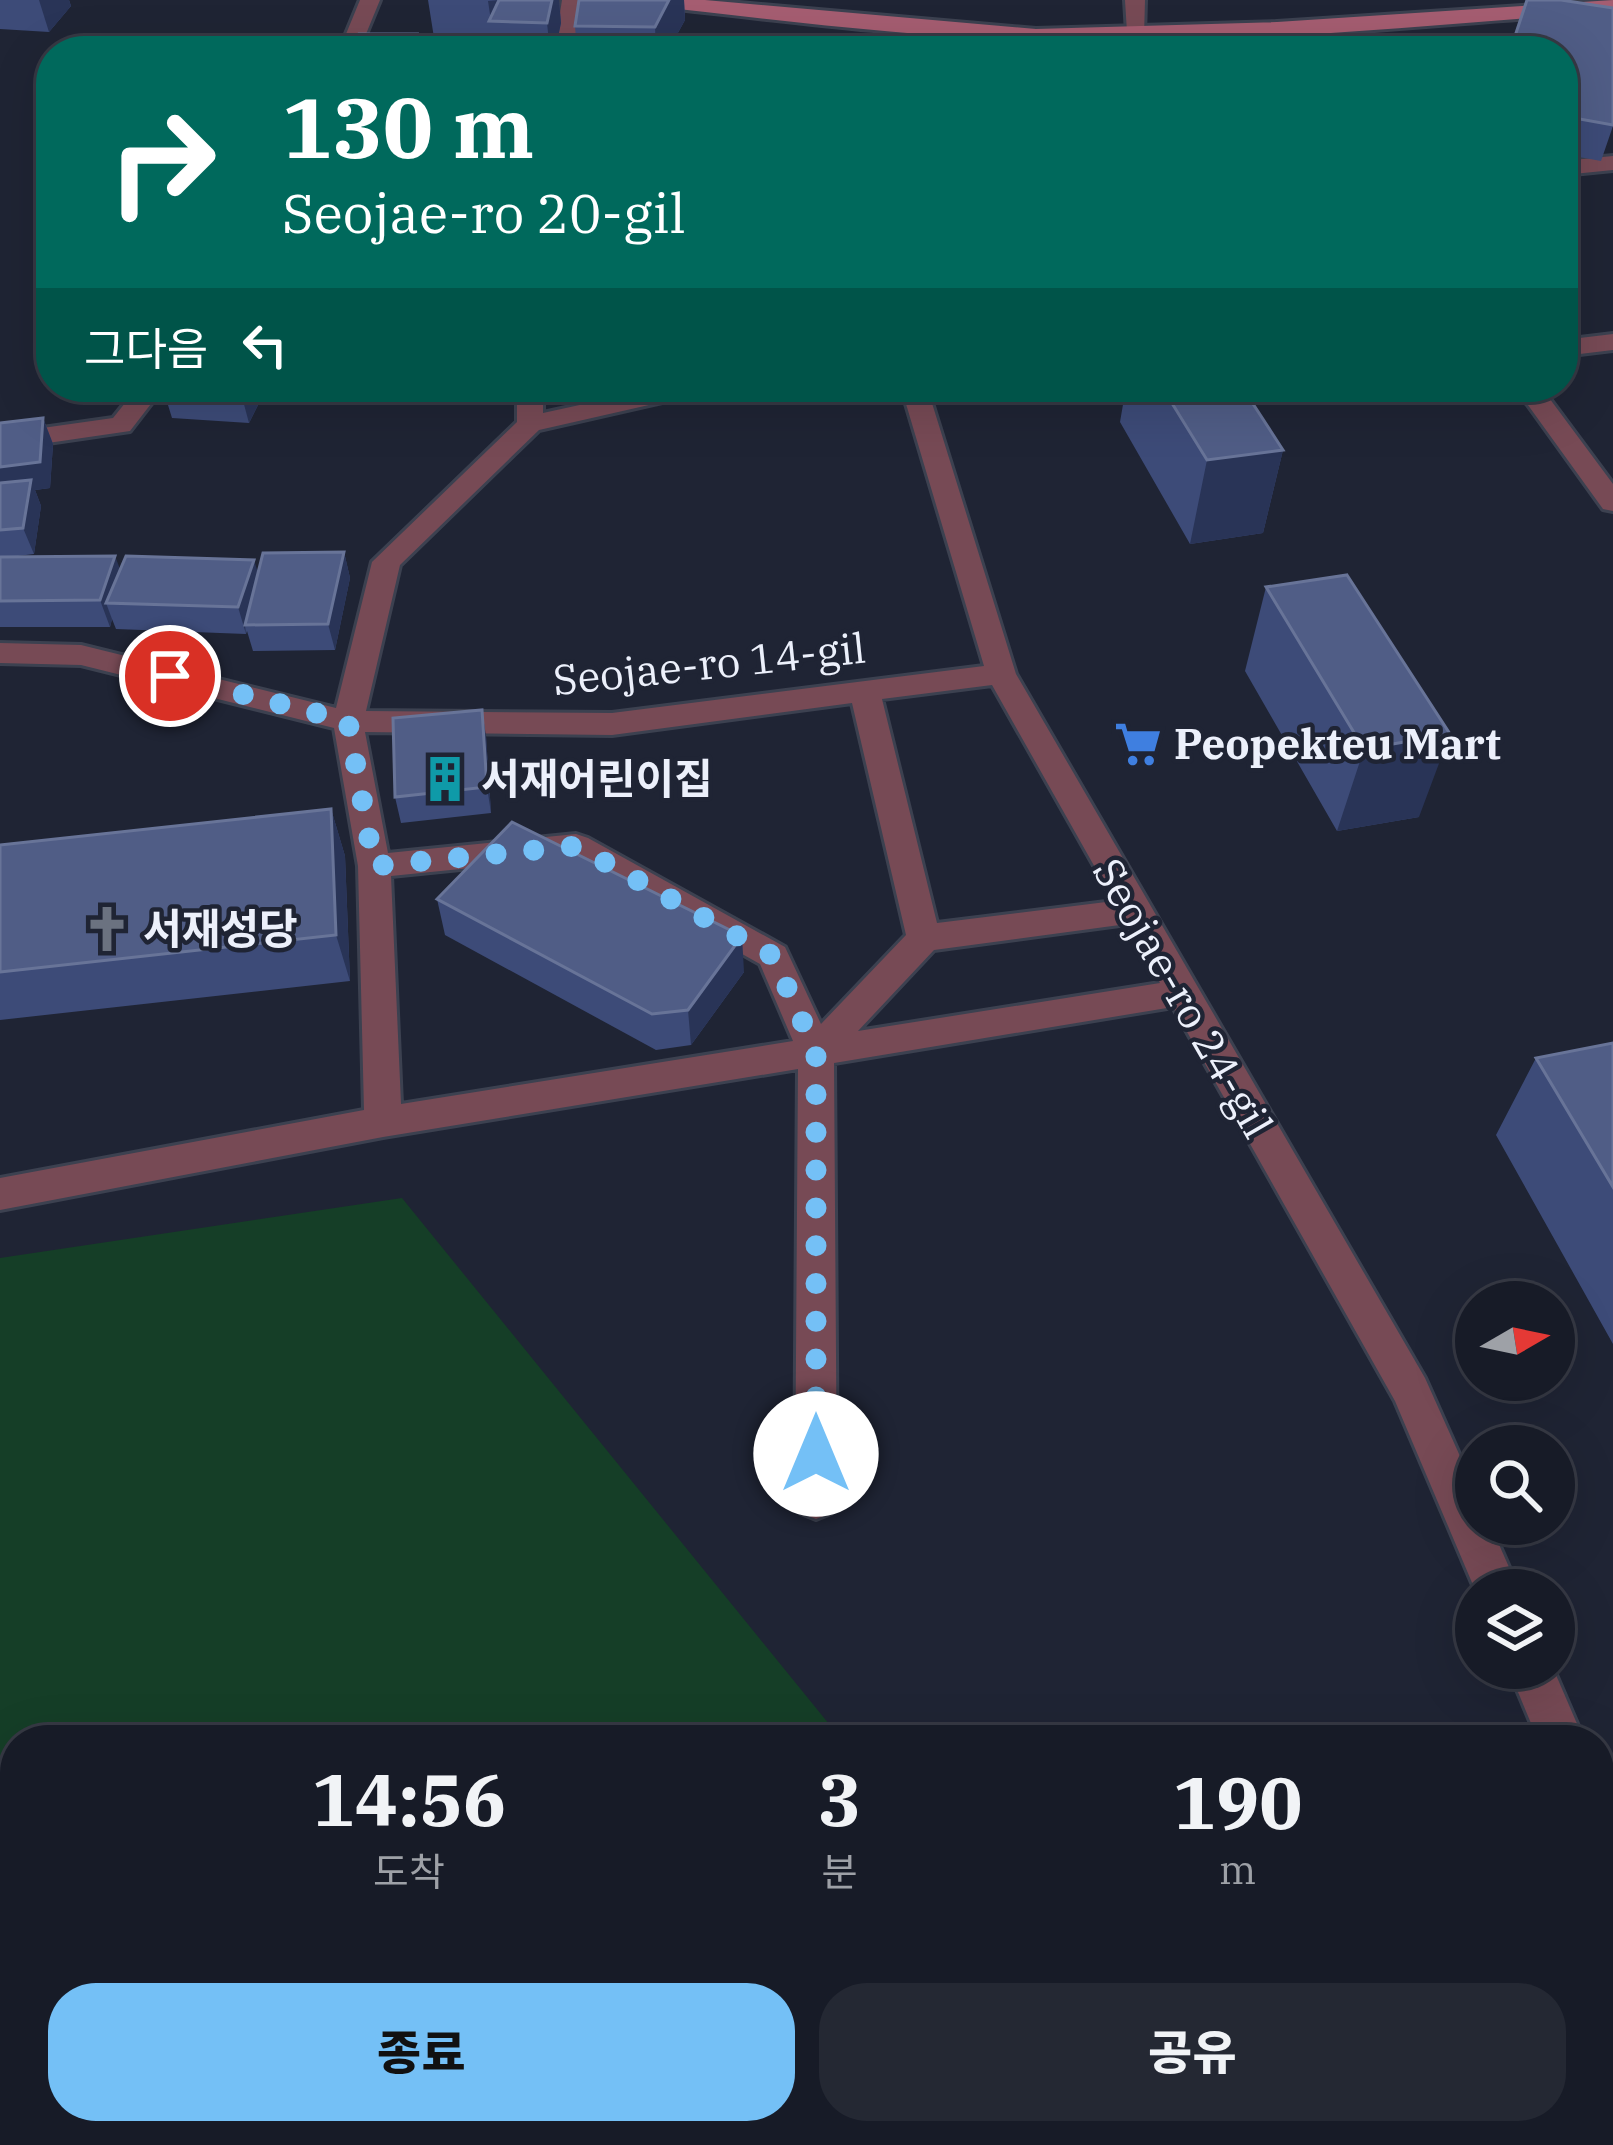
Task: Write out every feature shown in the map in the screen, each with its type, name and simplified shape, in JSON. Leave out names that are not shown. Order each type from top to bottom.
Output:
[{"type":"main road","points":[[651,0],[695,1],[877,25],[1036,35],[1277,28],[1613,6]]},
{"type":"street","points":[[355,36],[370,0]]},
{"type":"street","points":[[566,36],[572,0]]},
{"type":"street","points":[[1135,0],[1136,32]]},
{"type":"street","points":[[1277,28],[1283,36]]},
{"type":"street","points":[[1578,167],[1613,164]]},
{"type":"street","points":[[1578,346],[1613,342]]},
{"type":"street","points":[[0,442],[122,425],[140,402]]},
{"type":"street","points":[[530,402],[530,424]]},
{"type":"street","points":[[383,1122],[374,866],[348,721],[386,562],[530,424],[629,402]]},
{"type":"street","name":"Seojae-ro 24-gil","points":[[918,402],[1000,674],[1178,993],[1411,1391],[1488,1569]]},
{"type":"street","points":[[1539,402],[1613,503]]},
{"type":"street","name":"Seojae-ro 14-gil","points":[[0,653],[81,655],[348,721],[612,724],[1000,674]]},
{"type":"street","points":[[865,692],[924,938]]},
{"type":"street","points":[[374,866],[576,846],[773,956],[816,1052],[816,1499]]},
{"type":"street","points":[[816,1052],[924,938],[1132,911]]},
{"type":"street","points":[[0,1194],[383,1122],[1178,993]]},
{"type":"street","points":[[1539,1689],[1555,1725]]},
{"type":"green space","points":[[402,1198],[830,1725],[0,1725],[0,1258]]},
{"type":"building","points":[[499,0],[552,0],[547,23],[489,21]]},
{"type":"building","points":[[579,0],[669,0],[655,27],[575,26]]},
{"type":"building","points":[[1527,0],[1613,8],[1613,125],[1578,119],[1578,36],[1515,36]]},
{"type":"building","points":[[359,34],[417,34],[416,36]]},
{"type":"building","points":[[1171,402],[1252,402],[1283,450],[1207,460]]},
{"type":"building","points":[[43,418],[40,462],[0,467],[0,423]]},
{"type":"building","points":[[31,480],[23,528],[0,530],[0,483]]},
{"type":"building","points":[[344,552],[328,624],[245,625],[263,553]]},
{"type":"building","points":[[115,556],[100,600],[0,601],[0,557]]},
{"type":"building","points":[[126,556],[254,560],[238,607],[106,603]]},
{"type":"building","points":[[1347,575],[1450,734],[1364,749],[1266,587]]},
{"type":"building","name":"서재어린이집","points":[[482,710],[487,787],[395,797],[393,718]]},
{"type":"building","points":[[331,809],[336,935],[0,972],[0,845]]},
{"type":"building","points":[[512,822],[742,936],[688,1010],[652,1014],[437,899]]},
{"type":"building","points":[[1613,1043],[1613,1187],[1536,1058]]},
{"type":"place","name":"Peopekteu Mart","points":[[1138,744]]},
{"type":"place","name":"서재어린이집","points":[[445,779]]},
{"type":"place","name":"서재성당","points":[[107,929]]},
{"type":"route","points":[[170,676],[348,721],[374,866],[576,846],[773,956],[816,1052],[816,1454]]}]
